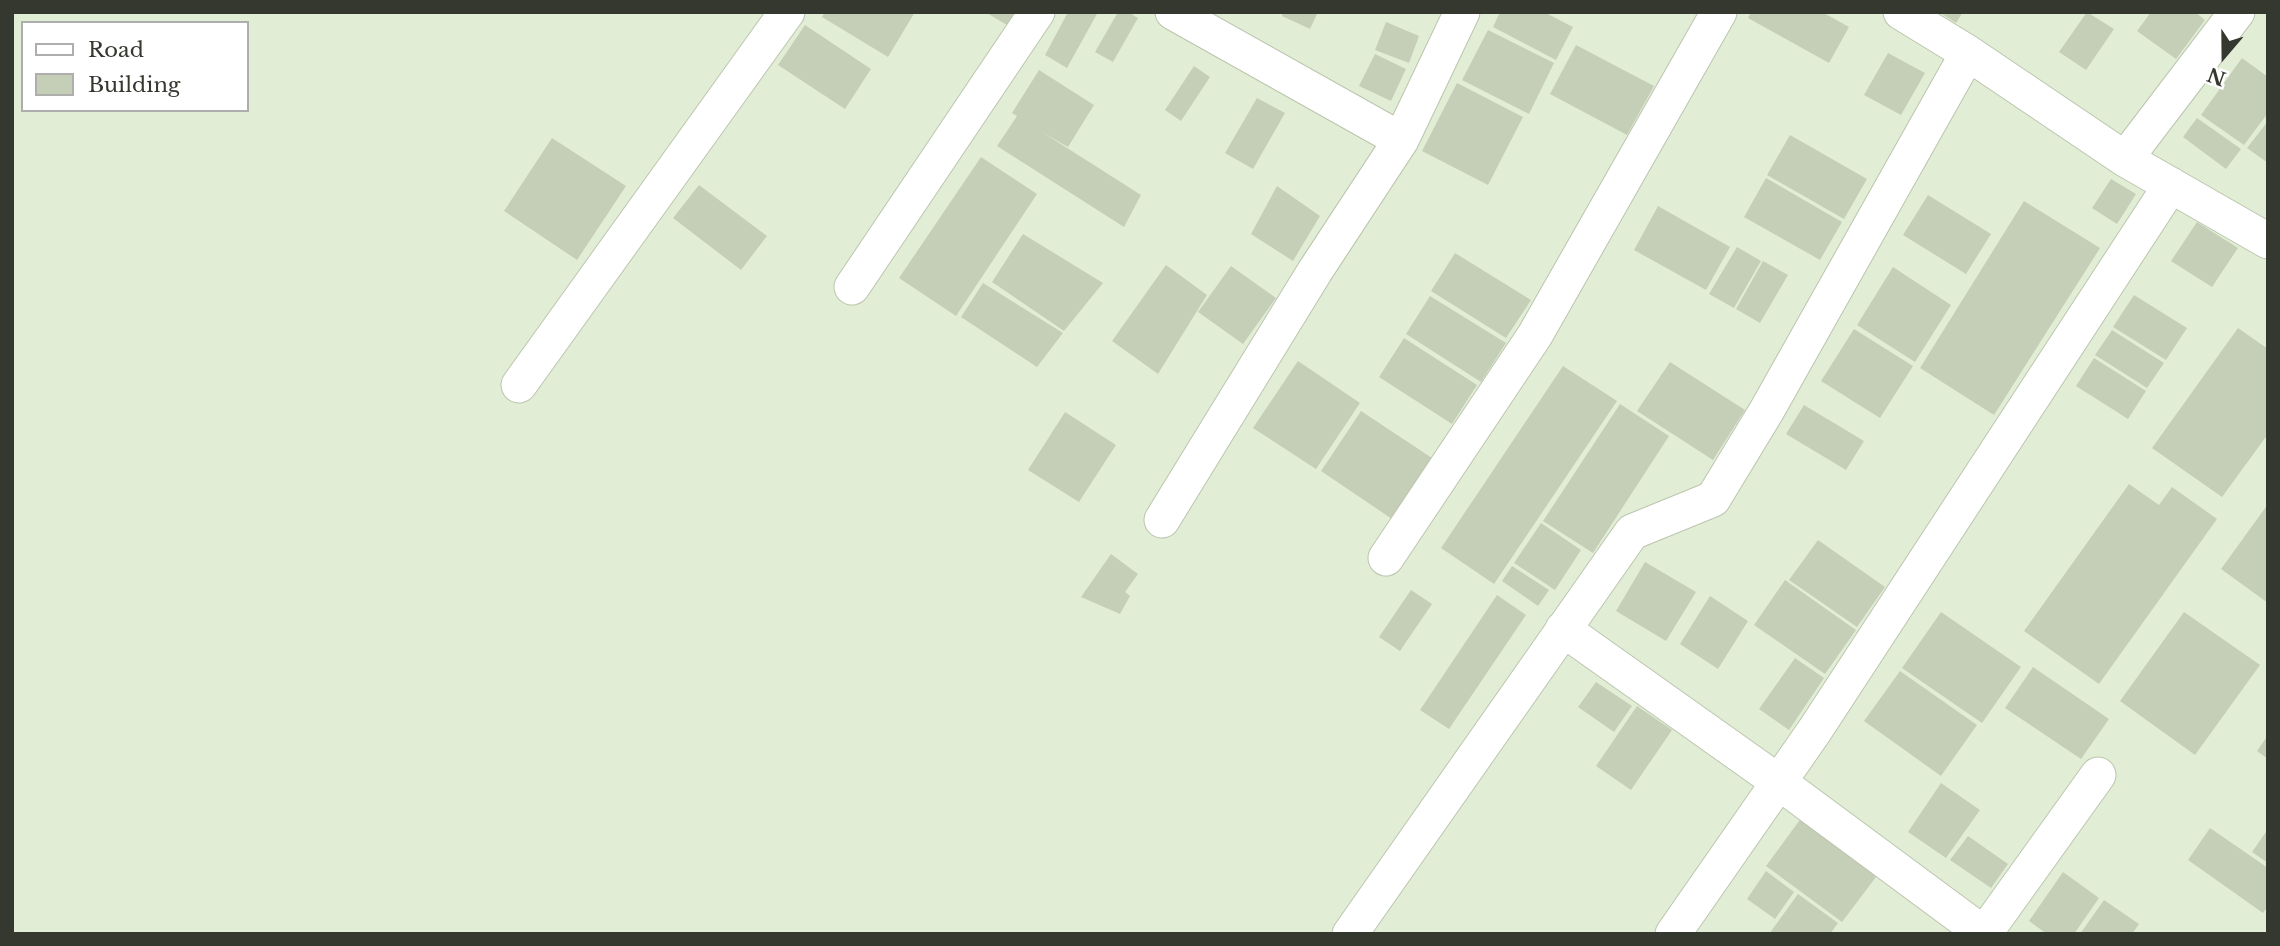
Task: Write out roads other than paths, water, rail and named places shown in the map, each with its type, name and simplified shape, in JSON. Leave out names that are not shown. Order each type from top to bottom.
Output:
[{"type":"street","points":[[519,385],[787,12]]},
{"type":"street","points":[[852,287],[1037,12]]},
{"type":"street","points":[[1173,12],[1401,140]]},
{"type":"street","points":[[1162,520],[1315,271],[1401,140],[1462,12]]},
{"type":"street","points":[[1386,558],[1535,335],[1718,12]]},
{"type":"street","points":[[1901,12],[1968,53],[2125,159],[2268,241]]},
{"type":"street","points":[[2125,159],[2237,12]]},
{"type":"street","points":[[1350,934],[1632,532],[1713,499],[1767,410],[1968,53]]},
{"type":"street","points":[[1673,934],[1780,783],[2171,185]]},
{"type":"street","points":[[1563,629],[1780,783],[1984,934],[2098,775]]}]
